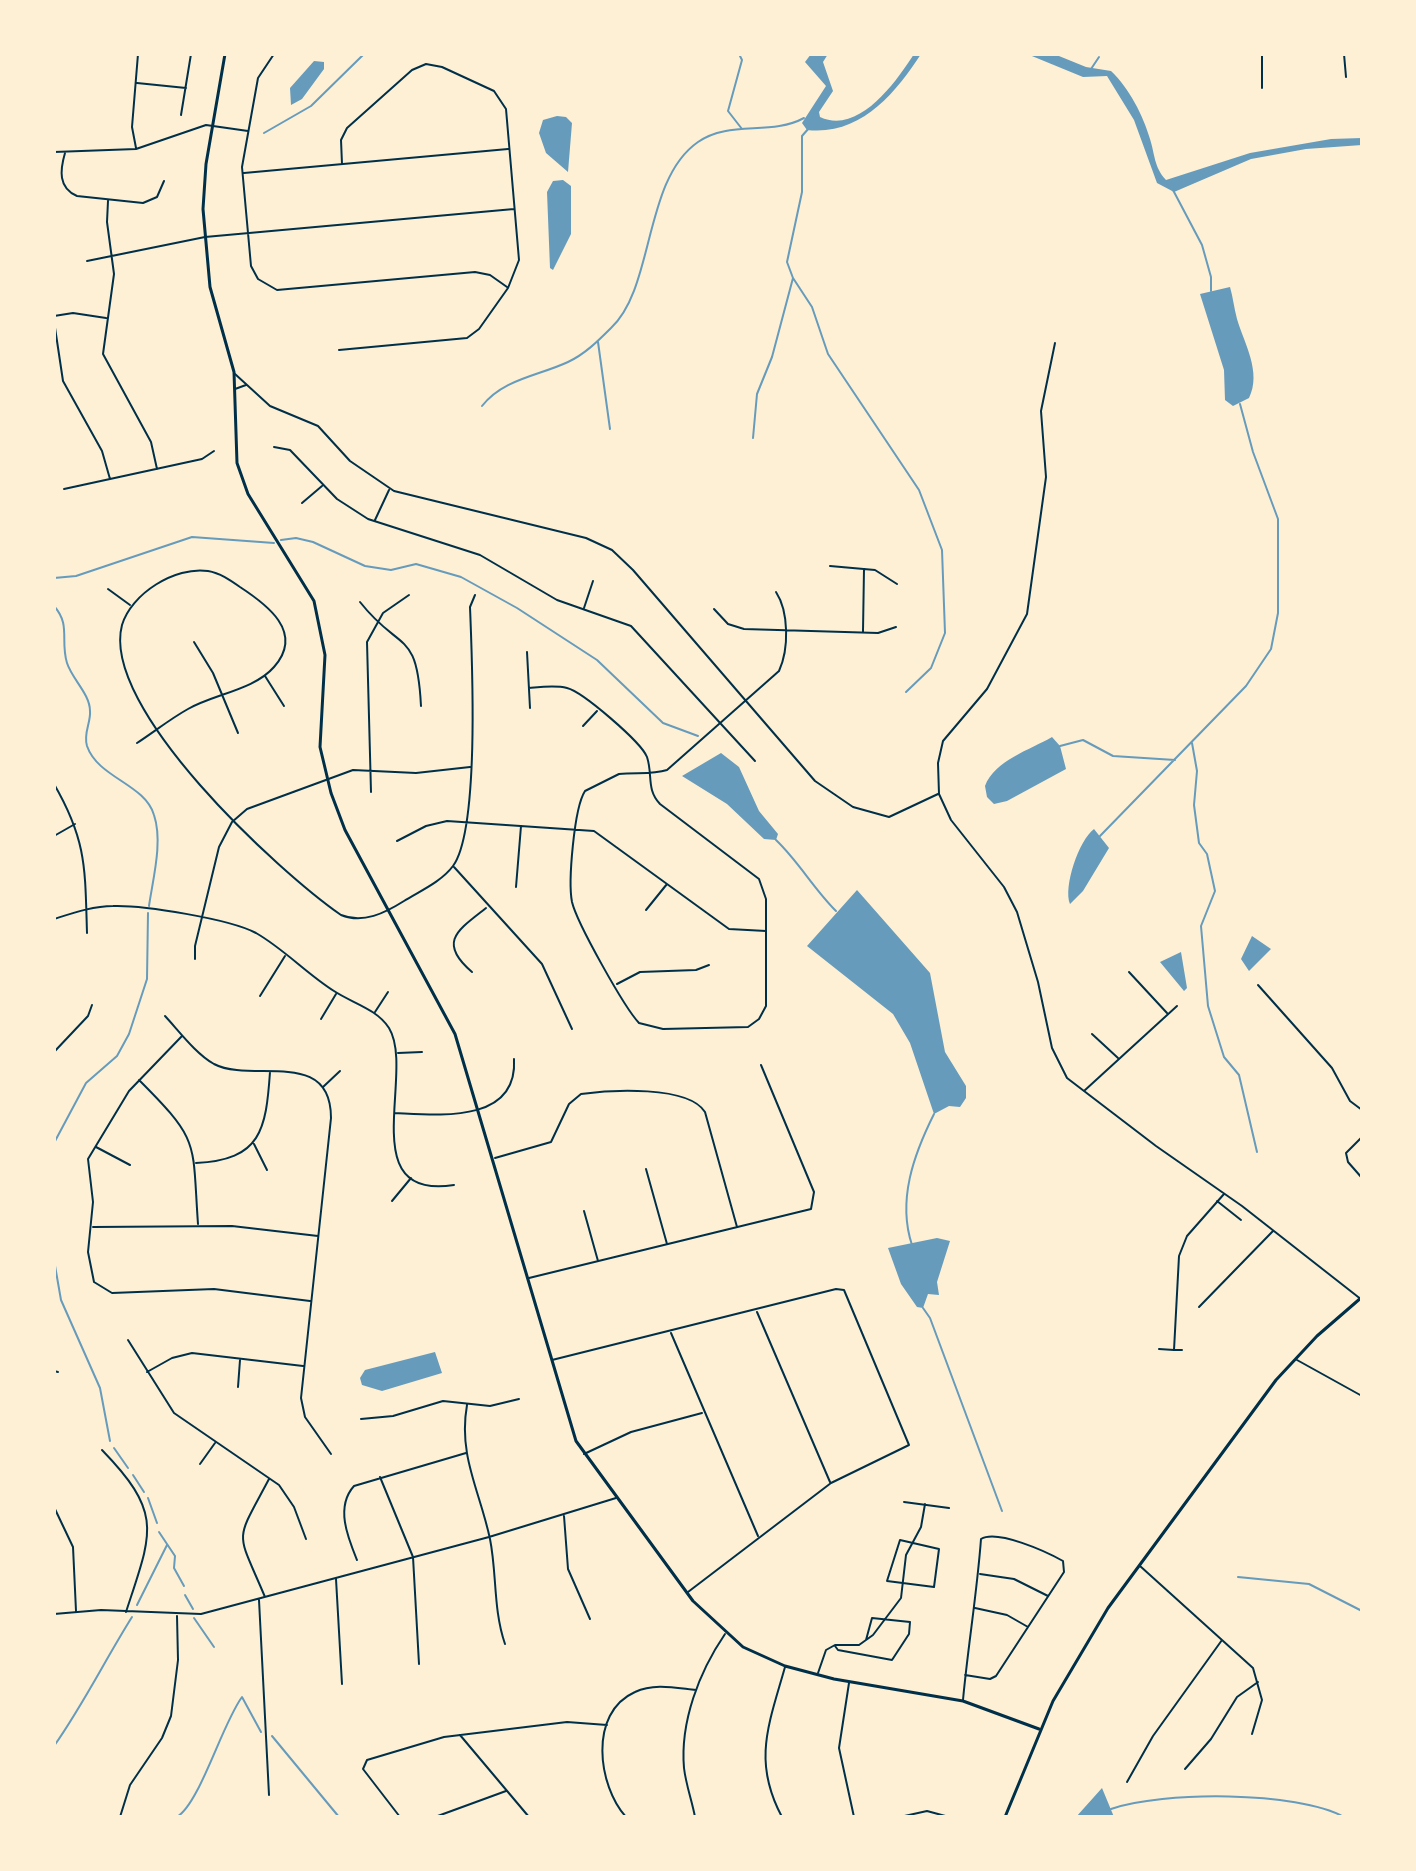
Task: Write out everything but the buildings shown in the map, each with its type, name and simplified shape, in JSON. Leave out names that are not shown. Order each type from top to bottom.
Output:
[{"type":"main road","points":[[225,54],[205,180],[205,237],[214,308],[234,372],[235,447],[241,477],[309,592],[317,612],[325,663],[319,736],[327,777],[345,830],[449,1020],[572,1431],[584,1454],[687,1593],[725,1634],[755,1654],[818,1675],[963,1701],[1039,1729]]},
{"type":"main road","points":[[1005,1817],[1039,1729],[1081,1649],[1139,1565],[1296,1358],[1361,1298]]},
{"type":"street","points":[[136,149],[132,127],[138,54]]},
{"type":"street","points":[[181,115],[191,54]]},
{"type":"street","points":[[274,54],[260,72],[243,173],[255,275],[277,290],[475,272],[490,275],[508,288]]},
{"type":"street","points":[[1262,54],[1262,88]]},
{"type":"street","points":[[1344,54],[1346,77]]},
{"type":"street","points":[[339,350],[467,338],[479,329],[508,288],[519,260],[506,109],[496,93],[442,67],[426,64],[412,70],[347,128],[341,140],[342,164]]},
{"type":"street","points":[[136,83],[186,88]]},
{"type":"street","points":[[54,152],[136,149],[192,127],[213,125],[249,131]]},
{"type":"street","points":[[243,173],[509,149]]},
{"type":"street","points":[[65,152],[62,172],[66,189],[77,196],[108,201],[150,202],[160,194],[164,181]]},
{"type":"street","points":[[108,201],[114,280],[103,356],[151,442],[157,469]]},
{"type":"street","points":[[87,261],[205,237],[514,208]]},
{"type":"street","points":[[54,316],[73,313],[107,318]]},
{"type":"street","points":[[54,321],[63,381],[102,451],[110,479]]},
{"type":"street","points":[[1055,343],[1041,411],[1045,484],[1027,614],[987,689],[943,741],[938,763],[939,794],[951,820],[1012,901],[1032,958],[1056,1060],[1067,1078],[1225,1193],[1361,1298]]},
{"type":"street","points":[[234,372],[270,406],[318,426],[350,461],[389,488],[407,496],[586,538],[605,546],[633,570],[819,785],[853,807],[889,817],[939,794]]},
{"type":"street","points":[[235,389],[248,385]]},
{"type":"street","points":[[274,447],[283,447],[297,456],[323,486],[349,508],[374,522],[480,555],[546,595],[637,630],[755,761]]},
{"type":"street","points":[[64,489],[202,459],[214,451]]},
{"type":"street","points":[[302,503],[323,486]]},
{"type":"street","points":[[374,522],[389,488]]},
{"type":"street","points":[[830,566],[885,573],[897,584]]},
{"type":"street","points":[[863,632],[864,568]]},
{"type":"street","points":[[137,743],[158,730],[187,710],[264,675],[282,652],[281,622],[269,606],[222,575],[205,570],[188,572],[152,587],[131,606],[122,628],[121,653],[135,690],[158,730],[232,822],[341,915],[362,919],[389,909],[438,880],[453,866],[463,845],[474,704],[470,607],[475,595]]},
{"type":"street","points":[[584,609],[593,581]]},
{"type":"street","points":[[108,589],[131,606]]},
{"type":"street","points":[[529,688],[565,687],[598,710],[643,749],[649,773],[650,789],[660,804],[759,879],[766,899],[766,1006],[759,1019],[748,1027],[645,1026],[632,1015],[573,905],[576,829],[580,801],[587,789],[619,774],[649,773],[672,766],[779,671],[784,630],[783,606],[776,592]]},
{"type":"street","points":[[371,792],[366,649],[378,620],[387,608],[409,595]]},
{"type":"street","points":[[360,602],[404,641],[415,656],[421,706]]},
{"type":"street","points":[[714,609],[735,628],[885,632],[896,627]]},
{"type":"street","points":[[194,642],[222,694],[238,733]]},
{"type":"street","points":[[527,652],[530,708]]},
{"type":"street","points":[[264,675],[284,706]]},
{"type":"street","points":[[583,726],[598,710]]},
{"type":"street","points":[[195,959],[201,919],[219,847],[232,822],[254,805],[327,777],[369,769],[416,773],[470,767]]},
{"type":"street","points":[[54,784],[76,823],[84,856],[87,933]]},
{"type":"street","points":[[397,841],[432,823],[466,821],[576,829],[607,837],[729,929],[766,931]]},
{"type":"street","points":[[54,836],[76,823]]},
{"type":"street","points":[[516,887],[521,825]]},
{"type":"street","points":[[453,866],[542,964],[572,1029]]},
{"type":"street","points":[[646,910],[667,883]]},
{"type":"street","points":[[54,919],[86,910],[125,906],[248,929],[337,993],[374,1013],[391,1031],[396,1053],[394,1152],[412,1177],[431,1186],[454,1185]]},
{"type":"street","points":[[472,972],[456,957],[454,940],[460,929],[487,907]]},
{"type":"street","points":[[260,996],[286,955]]},
{"type":"street","points":[[616,985],[646,971],[696,970],[709,965]]},
{"type":"street","points":[[1129,972],[1168,1014]]},
{"type":"street","points":[[1258,985],[1332,1068],[1345,1094],[1362,1110]]},
{"type":"street","points":[[374,1013],[388,992]]},
{"type":"street","points":[[321,1019],[337,993]]},
{"type":"street","points":[[54,1052],[88,1016],[92,1005]]},
{"type":"street","points":[[1083,1092],[1177,1006]]},
{"type":"street","points":[[165,1016],[216,1065],[301,1074],[322,1087],[330,1103],[331,1118],[304,1366],[303,1411],[331,1454]]},
{"type":"street","points":[[1092,1034],[1119,1059]]},
{"type":"street","points":[[183,1035],[121,1101],[87,1164],[93,1196],[88,1255],[92,1277],[106,1292],[214,1289],[312,1301]]},
{"type":"street","points":[[396,1053],[422,1052]]},
{"type":"street","points":[[393,1113],[446,1115],[478,1110],[497,1103],[512,1080],[514,1059]]},
{"type":"street","points":[[528,1278],[807,1211],[814,1202],[814,1192],[761,1065]]},
{"type":"street","points":[[196,1163],[232,1158],[253,1143],[266,1117],[270,1071]]},
{"type":"street","points":[[322,1087],[340,1071]]},
{"type":"street","points":[[139,1080],[184,1127],[196,1163],[198,1226]]},
{"type":"street","points":[[492,1159],[551,1142],[569,1104],[581,1094],[680,1095],[698,1104],[705,1112],[737,1228]]},
{"type":"street","points":[[1362,1137],[1346,1153],[1348,1162],[1362,1178]]},
{"type":"street","points":[[253,1143],[267,1170]]},
{"type":"street","points":[[95,1146],[130,1165]]},
{"type":"street","points":[[646,1169],[668,1245]]},
{"type":"street","points":[[392,1201],[412,1177]]},
{"type":"street","points":[[1174,1350],[1179,1256],[1187,1236],[1225,1193]]},
{"type":"street","points":[[1217,1201],[1241,1220]]},
{"type":"street","points":[[584,1211],[599,1262]]},
{"type":"street","points":[[91,1227],[198,1226],[319,1236]]},
{"type":"street","points":[[1199,1307],[1274,1230]]},
{"type":"street","points":[[551,1360],[671,1333],[836,1289],[846,1294],[909,1443],[831,1483],[687,1593]]},
{"type":"street","points":[[757,1311],[831,1483]]},
{"type":"street","points":[[671,1333],[759,1537]]},
{"type":"street","points":[[128,1340],[174,1413],[269,1478],[290,1501],[306,1539]]},
{"type":"street","points":[[1159,1349],[1182,1350]]},
{"type":"street","points":[[147,1372],[186,1354],[304,1366]]},
{"type":"street","points":[[1296,1358],[1303,1366],[1362,1396]]},
{"type":"street","points":[[238,1387],[240,1359]]},
{"type":"street","points":[[361,1419],[393,1416],[443,1401],[490,1406],[519,1399]]},
{"type":"street","points":[[467,1405],[462,1433],[489,1537],[494,1598],[505,1644]]},
{"type":"street","points":[[584,1454],[631,1432],[703,1413]]},
{"type":"street","points":[[200,1464],[215,1443]]},
{"type":"street","points":[[102,1450],[136,1487],[148,1517],[145,1554],[125,1613]]},
{"type":"street","points":[[357,1560],[346,1532],[345,1503],[354,1486],[466,1453]]},
{"type":"street","points":[[380,1477],[413,1557],[419,1664]]},
{"type":"street","points":[[265,1597],[245,1553],[242,1536],[247,1516],[269,1478]]},
{"type":"street","points":[[54,1614],[201,1614],[489,1537],[616,1498]]},
{"type":"street","points":[[904,1502],[949,1508]]},
{"type":"street","points":[[818,1675],[823,1655],[835,1645],[859,1645],[866,1641],[901,1598],[906,1555],[914,1545],[925,1504]]},
{"type":"street","points":[[54,1507],[73,1547],[76,1613]]},
{"type":"street","points":[[564,1515],[568,1569],[590,1619]]},
{"type":"street","points":[[54,1517],[60,1516]]},
{"type":"street","points":[[963,1701],[965,1675],[974,1607],[985,1535],[1038,1548],[1066,1565],[996,1676],[990,1679],[965,1675]]},
{"type":"street","points":[[900,1540],[914,1545],[939,1549],[934,1587],[887,1581],[900,1540]]},
{"type":"street","points":[[1139,1565],[1248,1662],[1259,1681],[1261,1708],[1252,1734]]},
{"type":"street","points":[[979,1574],[1014,1579],[1048,1596]]},
{"type":"street","points":[[335,1577],[342,1684]]},
{"type":"street","points":[[259,1599],[269,1795]]},
{"type":"street","points":[[974,1607],[996,1611],[1028,1627]]},
{"type":"street","points":[[120,1817],[130,1785],[162,1738],[171,1716],[178,1660],[177,1614]]},
{"type":"street","points":[[835,1645],[838,1650],[892,1660],[909,1634],[910,1622],[872,1618],[866,1641]]},
{"type":"street","points":[[695,1817],[684,1758],[696,1690],[707,1662],[725,1634]]},
{"type":"street","points":[[1127,1782],[1153,1736],[1223,1639]]},
{"type":"street","points":[[782,1817],[771,1793],[764,1752],[785,1666]]},
{"type":"street","points":[[1185,1769],[1211,1739],[1237,1697],[1259,1681]]},
{"type":"street","points":[[850,1682],[839,1748],[854,1817]]},
{"type":"street","points":[[626,1817],[612,1798],[603,1770],[607,1725],[619,1704],[637,1691],[659,1687],[696,1690]]},
{"type":"street","points":[[400,1817],[366,1775],[364,1762],[459,1735],[567,1722],[607,1725]]},
{"type":"street","points":[[459,1735],[529,1817]]},
{"type":"street","points":[[435,1817],[507,1790]]},
{"type":"street","points":[[900,1817],[927,1811],[949,1817]]},
{"type":"water","points":[[811,54],[828,54],[823,62],[833,91],[819,112],[820,117],[834,121],[849,119],[875,103],[914,54],[921,54],[900,84],[860,119],[826,130],[807,130],[802,123],[826,86],[805,62]]},
{"type":"water","points":[[1027,54],[1054,54],[1086,67],[1111,71],[1124,85],[1139,111],[1157,166],[1166,180],[1250,153],[1331,139],[1362,138],[1362,145],[1306,149],[1251,159],[1174,192],[1157,183],[1134,120],[1107,76],[1083,77]]},
{"type":"water","points":[[314,61],[324,62],[324,69],[302,99],[291,105],[290,88]]},
{"type":"water","points":[[566,117],[572,123],[568,172],[546,153],[539,133],[543,120]]},
{"type":"water","points":[[563,180],[571,186],[571,234],[553,270],[550,268],[547,192],[553,181]]},
{"type":"water","points":[[1230,287],[1254,378],[1249,398],[1233,406],[1225,400],[1224,370],[1200,294]]},
{"type":"water","points":[[1052,737],[1060,746],[1066,769],[1007,801],[994,804],[987,797],[985,786],[990,777],[1005,762]]},
{"type":"water","points":[[721,753],[739,767],[759,811],[778,834],[776,840],[764,839],[727,804],[682,776]]},
{"type":"water","points":[[1094,829],[1109,848],[1083,891],[1070,904],[1068,896],[1074,864],[1083,843]]},
{"type":"water","points":[[857,890],[930,973],[945,1052],[966,1086],[966,1098],[960,1107],[949,1106],[934,1114],[910,1043],[893,1014],[807,946]]},
{"type":"water","points":[[1252,936],[1271,949],[1249,971],[1241,959]]},
{"type":"water","points":[[1181,952],[1187,988],[1184,991],[1160,962]]},
{"type":"water","points":[[937,1238],[950,1241],[937,1282],[939,1295],[928,1294],[923,1308],[917,1307],[901,1284],[888,1248]]},
{"type":"water","points":[[435,1352],[442,1373],[382,1391],[362,1385],[360,1378],[365,1370]]},
{"type":"water","points":[[1102,1788],[1114,1817],[1076,1817]]},
{"type":"waterway","points":[[264,133],[311,106],[364,54]]},
{"type":"waterway","points":[[739,54],[742,60],[728,111],[742,129]]},
{"type":"waterway","points":[[1091,69],[1099,57]]},
{"type":"waterway","points":[[482,406],[511,384],[574,359],[611,328],[625,310],[635,287],[667,181],[680,159],[698,142],[710,135],[736,129],[778,126],[804,118]]},
{"type":"waterway","points":[[809,128],[802,136],[802,192],[787,262],[793,278],[812,307],[828,354],[919,490],[942,550],[945,633],[931,668],[906,692]]},
{"type":"waterway","points":[[1173,190],[1202,245],[1211,277],[1211,291]]},
{"type":"waterway","points":[[753,438],[757,394],[772,357],[793,278]]},
{"type":"waterway","points":[[598,342],[610,429]]},
{"type":"waterway","points":[[1100,836],[1246,686],[1271,649],[1278,613],[1278,519],[1253,452],[1240,404]]},
{"type":"waterway","points":[[54,578],[76,576],[192,537],[274,543]]},
{"type":"waterway","points":[[281,540],[296,538],[313,542],[365,566],[391,570],[416,564],[461,577],[517,608],[597,660],[663,723],[698,736]]},
{"type":"waterway","points":[[54,606],[64,626],[67,663],[89,705],[87,746],[101,766],[149,804],[154,815],[158,837],[149,906]]},
{"type":"waterway","points":[[1060,746],[1083,740],[1113,756],[1175,760]]},
{"type":"waterway","points":[[1192,743],[1197,771],[1194,805],[1199,843],[1207,854],[1215,891],[1201,926],[1208,1006],[1224,1057],[1239,1075],[1257,1152]]},
{"type":"waterway","points":[[776,840],[836,911]]},
{"type":"waterway","points":[[54,1143],[86,1083],[117,1056],[129,1034],[147,979],[148,913]]},
{"type":"waterway","points":[[912,1245],[906,1211],[907,1194],[914,1161],[934,1114]]},
{"type":"waterway","points":[[54,1260],[61,1300],[100,1388],[110,1441]]},
{"type":"waterway","points":[[923,1308],[930,1318],[1002,1511]]},
{"type":"waterway","points":[[114,1448],[128,1468]]},
{"type":"waterway","points":[[133,1475],[144,1492]]},
{"type":"waterway","points":[[148,1498],[157,1523]]},
{"type":"waterway","points":[[159,1532],[175,1556],[174,1568],[184,1586]]},
{"type":"waterway","points":[[137,1605],[167,1545]]},
{"type":"waterway","points":[[1238,1577],[1309,1584],[1362,1611]]},
{"type":"waterway","points":[[185,1595],[193,1609]]},
{"type":"waterway","points":[[54,1746],[132,1617]]},
{"type":"waterway","points":[[194,1618],[214,1647]]},
{"type":"waterway","points":[[177,1817],[194,1796],[242,1697],[261,1732]]},
{"type":"waterway","points":[[272,1736],[339,1817]]},
{"type":"waterway","points":[[1111,1809],[1162,1799],[1229,1796],[1295,1802],[1323,1808],[1344,1817]]}]
